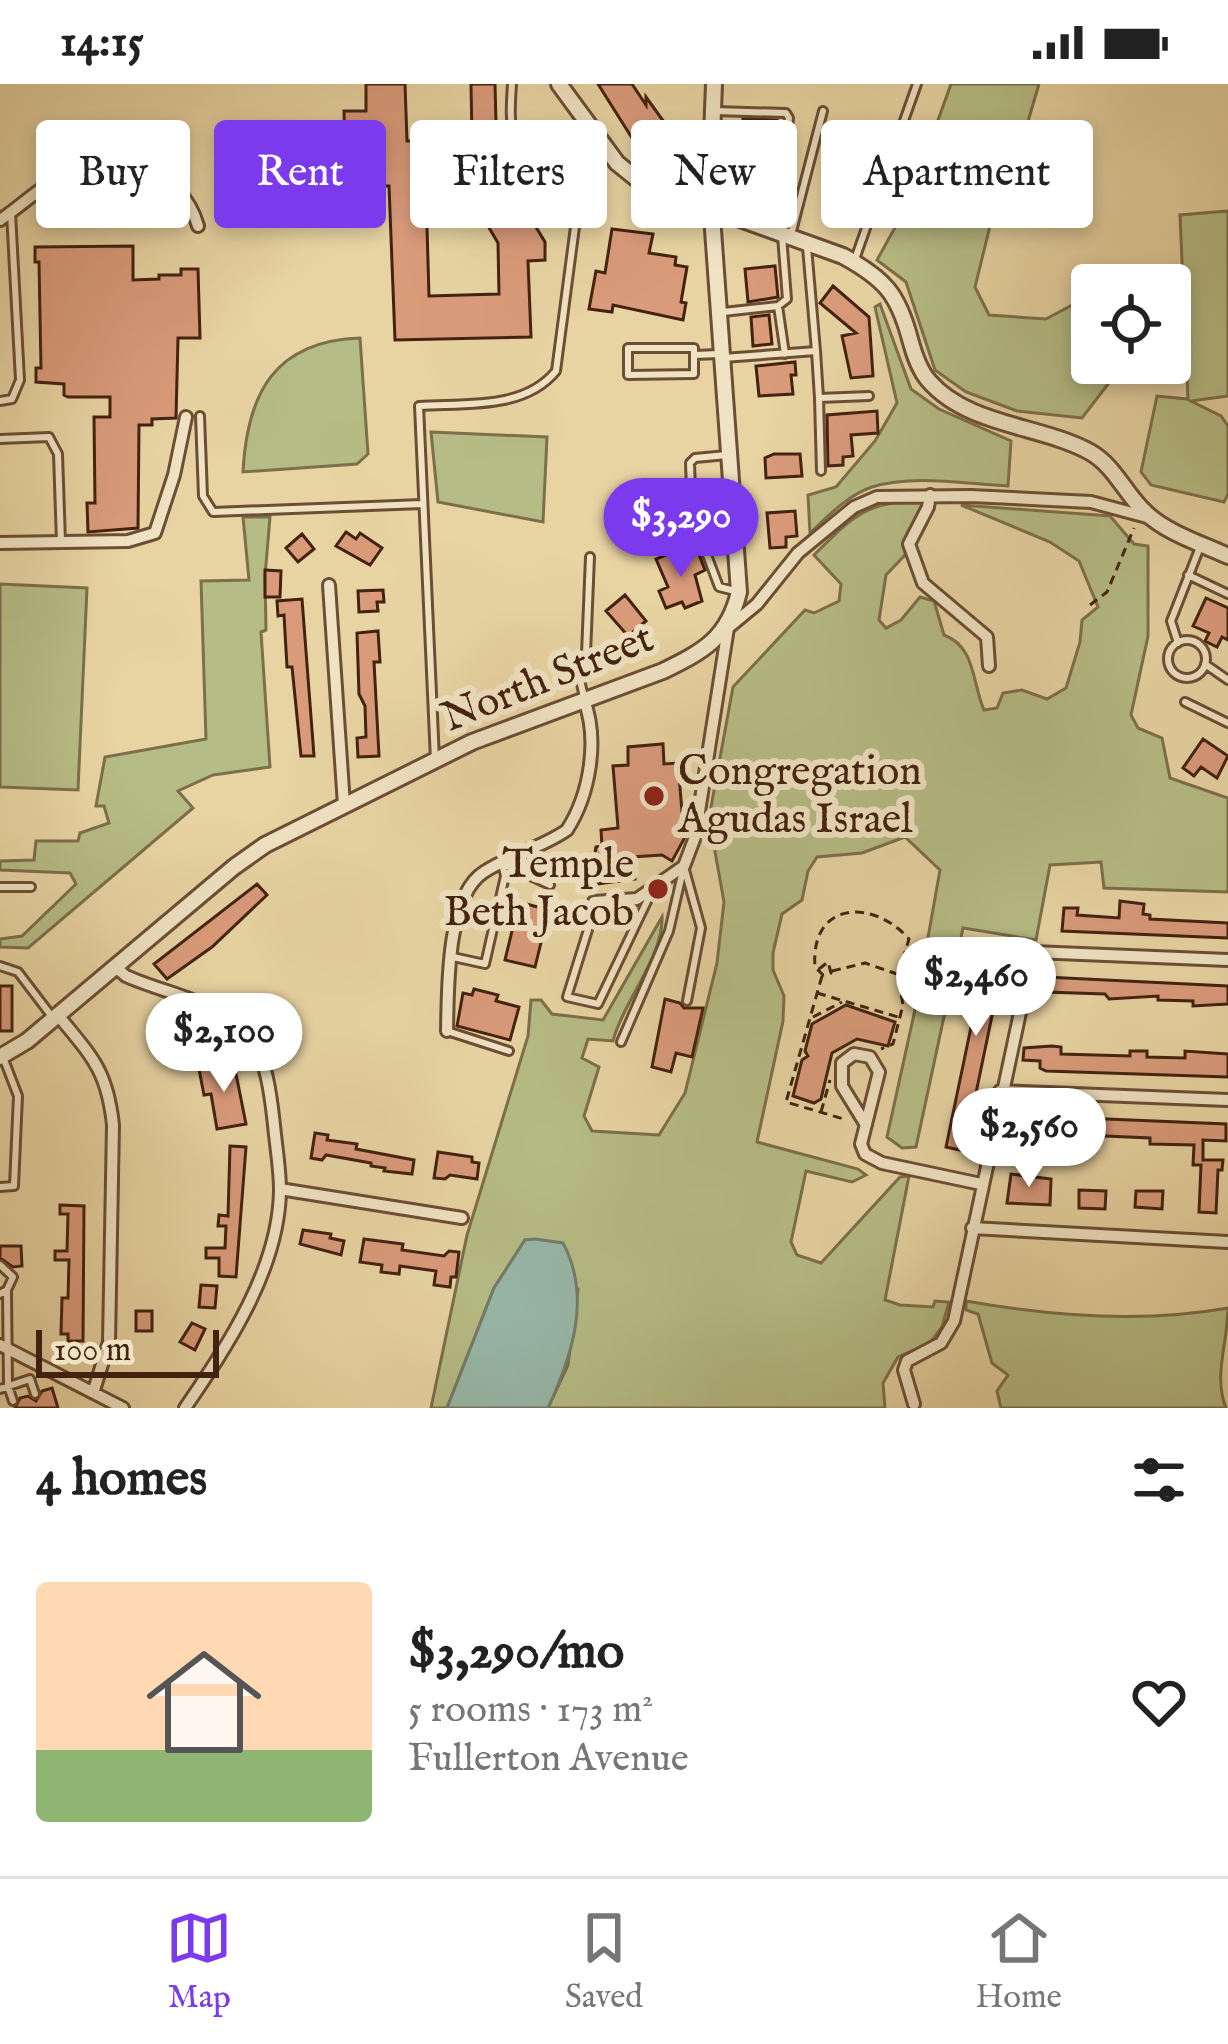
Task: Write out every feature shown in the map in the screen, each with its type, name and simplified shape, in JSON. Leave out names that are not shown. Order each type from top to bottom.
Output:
[{"type":"street","points":[[559,84],[586,120]]},
{"type":"street","points":[[713,120],[714,84]]},
{"type":"street","points":[[607,149],[631,174]]},
{"type":"street","points":[[6,216],[62,176],[111,162],[158,174],[192,205],[198,226]]},
{"type":"street","points":[[595,902],[637,898],[683,866],[695,837],[728,628],[739,592],[712,228]]},
{"type":"street","points":[[758,228],[854,262],[890,289],[916,359],[927,380],[944,395],[978,412],[1086,449],[1105,461],[1145,517],[1228,556]]},
{"type":"street","points":[[0,543],[128,541],[155,533],[193,417]]},
{"type":"street","points":[[930,495],[909,544],[917,570],[923,584],[987,637],[989,666]]},
{"type":"street","name":"North Street","points":[[1,1056],[265,845],[472,742],[690,658],[757,604],[798,554],[854,507],[877,496],[1091,502],[1145,517]]},
{"type":"street","points":[[329,585],[344,805]]},
{"type":"street","points":[[447,1031],[450,956],[467,886],[555,838],[574,820],[594,734],[584,700]]},
{"type":"street","points":[[914,1404],[904,1370],[907,1361],[947,1337],[954,1321],[1033,952],[1228,960]]},
{"type":"street","points":[[114,967],[217,1012],[250,1038],[260,1055],[272,1112],[280,1190],[262,1269],[222,1353],[185,1408]]},
{"type":"street","points":[[55,1016],[100,1068],[110,1089],[109,1342],[94,1390]]},
{"type":"street","points":[[861,1125],[840,1078],[842,1063],[854,1054],[870,1058],[879,1072],[861,1125],[865,1154],[882,1163],[981,1184]]},
{"type":"street","points":[[1000,1091],[1228,1100]]},
{"type":"street","points":[[280,1190],[462,1218]]},
{"type":"street","points":[[972,1228],[1228,1242]]},
{"type":"street","points":[[3,1347],[123,1408]]},
{"type":"lane","points":[[512,84],[513,120]]},
{"type":"lane","points":[[854,262],[917,84]]},
{"type":"lane","points":[[713,111],[786,112],[789,118],[780,210],[787,299],[778,307],[719,313]]},
{"type":"lane","points":[[782,236],[823,111]]},
{"type":"lane","points":[[0,401],[12,399],[20,380],[6,216]]},
{"type":"lane","points":[[435,760],[419,406],[508,400],[543,387],[556,371],[575,228]]},
{"type":"lane","points":[[807,244],[821,471]]},
{"type":"lane","points":[[778,307],[784,354]]},
{"type":"lane","points":[[628,348],[694,348],[694,355],[694,374],[628,374],[628,348]]},
{"type":"lane","points":[[694,355],[816,351]]},
{"type":"lane","points":[[819,398],[869,396]]},
{"type":"lane","points":[[193,417],[203,496],[213,512],[422,504]]},
{"type":"lane","points":[[0,439],[49,437],[54,442],[61,542]]},
{"type":"lane","points":[[731,454],[695,458],[690,463],[692,515],[719,587],[739,592]]},
{"type":"lane","points":[[1201,543],[1171,621],[1178,643],[1168,660],[1176,675],[1192,678],[1205,664]]},
{"type":"lane","points":[[584,700],[580,680],[586,654],[590,557]]},
{"type":"lane","points":[[1187,575],[1228,594]]},
{"type":"lane","points":[[1178,643],[1201,646],[1205,664],[1228,680]]},
{"type":"lane","points":[[1185,702],[1228,723]]},
{"type":"lane","points":[[502,863],[550,885]]},
{"type":"lane","points":[[450,956],[485,964],[505,876],[502,863]]},
{"type":"lane","points":[[683,866],[701,928],[687,1001]]},
{"type":"lane","points":[[621,1042],[669,932],[683,866]]},
{"type":"lane","points":[[0,887],[31,887]]},
{"type":"lane","points":[[595,902],[567,997],[598,1004],[653,887]]},
{"type":"lane","points":[[0,966],[18,972],[55,1016]]},
{"type":"lane","points":[[447,1031],[509,1051]]},
{"type":"lane","points":[[0,1186],[14,1186],[18,1096],[13,1074],[1,1056]]},
{"type":"lane","points":[[0,1265],[13,1276],[3,1290],[4,1387],[13,1400]]},
{"type":"lane","points":[[4,1387],[30,1379],[35,1394]]},
{"type":"path","points":[[1090,605],[1107,592],[1145,517]]},
{"type":"path","points":[[821,972],[814,963],[823,924],[839,912],[851,911],[888,923],[909,939],[898,975],[903,1005],[893,1044],[879,1049],[869,1046]]},
{"type":"path","points":[[832,971],[828,962],[821,972],[786,1102],[861,1125]]},
{"type":"path","points":[[821,972],[865,963],[898,975]]},
{"type":"path","points":[[817,993],[900,1017]]},
{"type":"path","points":[[809,1020],[843,1001]]},
{"type":"green space","points":[[951,84],[1039,84],[1028,120],[938,120]]},
{"type":"green space","points":[[1228,211],[1228,396],[1191,401],[1221,416],[1228,426],[1224,502],[1151,485],[1141,472],[1157,396],[1188,399],[1191,384],[1191,264],[1182,264],[1180,215]]},
{"type":"green space","points":[[895,228],[990,228],[975,287],[989,315],[1046,319],[1071,306],[1071,384],[1108,384],[1082,418],[1017,411],[966,392],[935,370],[906,282],[877,260]]},
{"type":"green space","points":[[880,304],[911,389],[939,409],[1011,441],[1008,486],[922,480],[888,483],[855,495],[810,533],[808,495],[836,487],[875,441],[897,403],[875,307]]},
{"type":"green space","points":[[360,338],[368,454],[357,464],[243,472],[251,419],[271,377],[306,349]]},
{"type":"green space","points":[[431,432],[547,437],[543,522],[438,502]]},
{"type":"green space","points":[[920,500],[923,509],[906,541],[905,555],[886,575],[879,620],[886,628],[901,620],[920,597],[934,601],[944,635],[968,657],[984,710],[997,708],[1003,693],[1022,690],[1047,699],[1066,688],[1082,620],[1098,607],[1079,561],[1050,542],[961,505],[1110,516],[1134,544],[1148,546],[1148,636],[1131,715],[1138,728],[1162,738],[1170,778],[1228,798],[1228,892],[1104,888],[1101,862],[1050,865],[1036,940],[963,928],[916,1147],[902,1148],[887,1137],[940,870],[905,837],[862,853],[817,857],[808,871],[802,900],[782,914],[773,953],[773,970],[784,996],[783,1021],[757,1142],[866,1175],[852,1182],[806,1171],[791,1242],[797,1255],[821,1263],[900,1177],[909,1176],[885,1300],[933,1307],[935,1301],[949,1302],[942,1327],[930,1343],[898,1357],[883,1383],[885,1408],[548,1408],[568,1365],[578,1289],[525,1240],[494,1288],[447,1408],[431,1408],[467,1235],[528,1036],[531,1000],[541,1000],[552,1014],[603,1020],[662,917],[657,947],[613,1041],[588,1039],[582,1058],[599,1067],[584,1116],[592,1131],[659,1135],[685,1093],[717,963],[724,902],[709,818],[733,687],[805,610],[814,613],[839,601],[841,584],[814,555],[872,508]]},
{"type":"green space","points":[[243,517],[270,517],[266,630],[261,632],[270,767],[213,775],[178,791],[193,808],[28,948],[0,947],[0,939],[22,936],[76,884],[70,873],[0,870],[0,861],[34,860],[36,841],[78,841],[80,833],[109,823],[104,806],[96,806],[105,757],[206,739],[201,581],[249,580]]},
{"type":"green space","points":[[0,584],[87,588],[78,790],[0,787]]},
{"type":"green space","points":[[966,1301],[1097,1316],[1228,1308],[1221,1371],[1226,1408],[1001,1408],[997,1391],[1008,1375],[992,1363],[978,1314],[966,1310]]},
{"type":"shaded area","points":[[525,1240],[563,1243],[576,1284],[571,1347],[548,1408],[447,1408],[494,1288]]},
{"type":"building","points":[[366,84],[405,84],[410,228],[427,228],[429,296],[499,294],[498,243],[489,228],[536,228],[545,242],[545,260],[528,261],[531,337],[395,340],[386,120],[344,120],[344,111],[366,111]]},
{"type":"building","points":[[471,84],[495,84],[496,120],[472,120]]},
{"type":"building","points":[[598,84],[632,84],[663,120],[631,120],[631,136]]},
{"type":"building","points":[[612,229],[653,234],[649,253],[676,257],[675,265],[687,267],[683,320],[613,305],[612,312],[589,309],[596,271],[605,273]]},
{"type":"building","points":[[133,246],[133,280],[198,269],[200,338],[178,338],[176,418],[139,425],[138,528],[88,532],[87,503],[95,503],[94,417],[110,417],[110,397],[68,397],[64,384],[36,382],[36,368],[41,368],[35,247]]},
{"type":"building","points":[[775,266],[778,297],[748,302],[745,269]]},
{"type":"building","points":[[833,286],[869,317],[873,376],[851,378],[842,336],[856,333],[820,303]]},
{"type":"building","points":[[769,315],[772,344],[753,346],[751,317]]},
{"type":"building","points":[[795,362],[793,394],[759,396],[756,366]]},
{"type":"building","points":[[877,411],[878,433],[851,435],[853,456],[843,457],[843,465],[828,466],[827,415]]},
{"type":"building","points":[[800,454],[802,476],[766,478],[765,458]]},
{"type":"building","points":[[795,511],[797,536],[786,537],[786,547],[770,548],[767,513]]},
{"type":"building","points":[[346,532],[356,539],[360,533],[382,548],[370,565],[336,546]]},
{"type":"building","points":[[302,534],[314,549],[298,562],[286,548]]},
{"type":"building","points":[[673,552],[677,561],[698,552],[705,570],[695,575],[702,601],[685,608],[682,602],[666,608],[659,591],[668,587],[656,559]]},
{"type":"building","points":[[265,570],[281,571],[280,597],[265,597]]},
{"type":"building","points":[[383,590],[384,602],[377,602],[378,611],[359,612],[358,591]]},
{"type":"building","points":[[625,595],[646,621],[628,636],[606,611]]},
{"type":"building","points":[[1206,598],[1228,608],[1228,640],[1222,637],[1217,647],[1205,641],[1209,633],[1193,626]]},
{"type":"building","points":[[302,599],[314,756],[301,756],[284,615],[278,616],[277,601]]},
{"type":"building","points":[[378,631],[380,662],[374,662],[379,756],[358,757],[357,738],[366,737],[357,633]]},
{"type":"building","points":[[1203,739],[1228,756],[1217,778],[1201,767],[1194,776],[1183,768]]},
{"type":"building","points":[[663,744],[664,764],[678,763],[687,828],[684,839],[672,861],[662,855],[632,857],[635,879],[597,884],[594,859],[596,847],[602,846],[601,830],[618,828],[613,766],[628,765],[628,747]]},
{"type":"building","points":[[257,884],[267,895],[212,947],[167,979],[154,964]]},
{"type":"building","points":[[1120,901],[1144,904],[1143,914],[1150,919],[1228,923],[1228,938],[1062,931],[1064,908],[1078,908],[1077,915],[1119,918]]},
{"type":"building","points":[[519,902],[549,910],[535,967],[505,960]]},
{"type":"building","points":[[989,941],[1004,944],[1005,953],[964,1151],[946,1147],[975,1008],[969,1007],[974,978],[957,974],[959,962],[983,968]]},
{"type":"building","points":[[1045,977],[1228,986],[1228,1004],[1193,1006],[1193,1001],[1158,1000],[1158,996],[1109,999],[1105,994],[1045,992]]},
{"type":"building","points":[[0,986],[12,986],[12,1031],[0,1031]]},
{"type":"building","points":[[474,989],[519,1007],[510,1040],[457,1026],[463,993],[472,995]]},
{"type":"building","points":[[665,999],[684,1008],[703,1008],[692,1057],[676,1053],[671,1072],[652,1067]]},
{"type":"building","points":[[846,1005],[895,1022],[888,1046],[857,1039],[832,1053],[821,1099],[814,1103],[793,1096],[802,1060],[808,1056],[812,1024]]},
{"type":"building","points":[[1061,1047],[1061,1054],[1130,1056],[1130,1051],[1147,1051],[1147,1057],[1185,1058],[1185,1051],[1228,1054],[1228,1077],[1046,1071],[1040,1068],[1040,1061],[1023,1060],[1024,1048]]},
{"type":"building","points":[[234,1064],[246,1124],[217,1129],[211,1094],[204,1095],[199,1069]]},
{"type":"building","points":[[1011,1115],[1226,1124],[1226,1141],[1203,1140],[1203,1160],[1223,1160],[1218,1170],[1216,1213],[1199,1212],[1201,1165],[1193,1165],[1194,1145],[1059,1134],[1038,1141],[1038,1133],[1020,1132],[1019,1139],[1010,1139]]},
{"type":"building","points":[[315,1133],[328,1135],[327,1140],[357,1144],[356,1149],[414,1160],[412,1174],[326,1155],[322,1160],[311,1158]]},
{"type":"building","points":[[230,1146],[246,1147],[236,1277],[219,1276],[219,1258],[206,1258],[206,1248],[225,1248],[226,1226],[218,1226],[219,1215],[228,1216]]},
{"type":"building","points":[[438,1152],[472,1157],[472,1162],[479,1163],[477,1179],[434,1178]]},
{"type":"building","points":[[1011,1174],[1051,1179],[1050,1205],[1007,1203]]},
{"type":"building","points":[[1079,1190],[1106,1191],[1105,1209],[1079,1208]]},
{"type":"building","points":[[1136,1191],[1163,1191],[1162,1209],[1135,1207]]},
{"type":"building","points":[[60,1205],[84,1206],[83,1341],[68,1341],[68,1334],[61,1334],[69,1260],[55,1260],[55,1251],[67,1251],[68,1214],[60,1214]]},
{"type":"building","points":[[303,1230],[344,1241],[341,1255],[300,1244]]},
{"type":"building","points":[[364,1239],[444,1256],[459,1252],[456,1277],[451,1277],[450,1287],[434,1285],[436,1271],[400,1266],[399,1274],[381,1272],[382,1265],[360,1262]]},
{"type":"building","points":[[0,1246],[21,1246],[22,1266],[13,1267],[0,1258]]},
{"type":"building","points":[[201,1285],[217,1286],[215,1308],[199,1307]]},
{"type":"building","points":[[136,1311],[152,1311],[152,1331],[136,1331]]},
{"type":"building","points":[[192,1323],[205,1329],[195,1350],[180,1342]]},
{"type":"building","points":[[52,1388],[58,1408],[15,1408],[20,1398],[36,1401],[42,1391]]},
{"type":"place","name":"Congregation Agudas Israel","points":[[654,796]]},
{"type":"place","name":"Temple Beth Jacob","points":[[658,889]]}]
